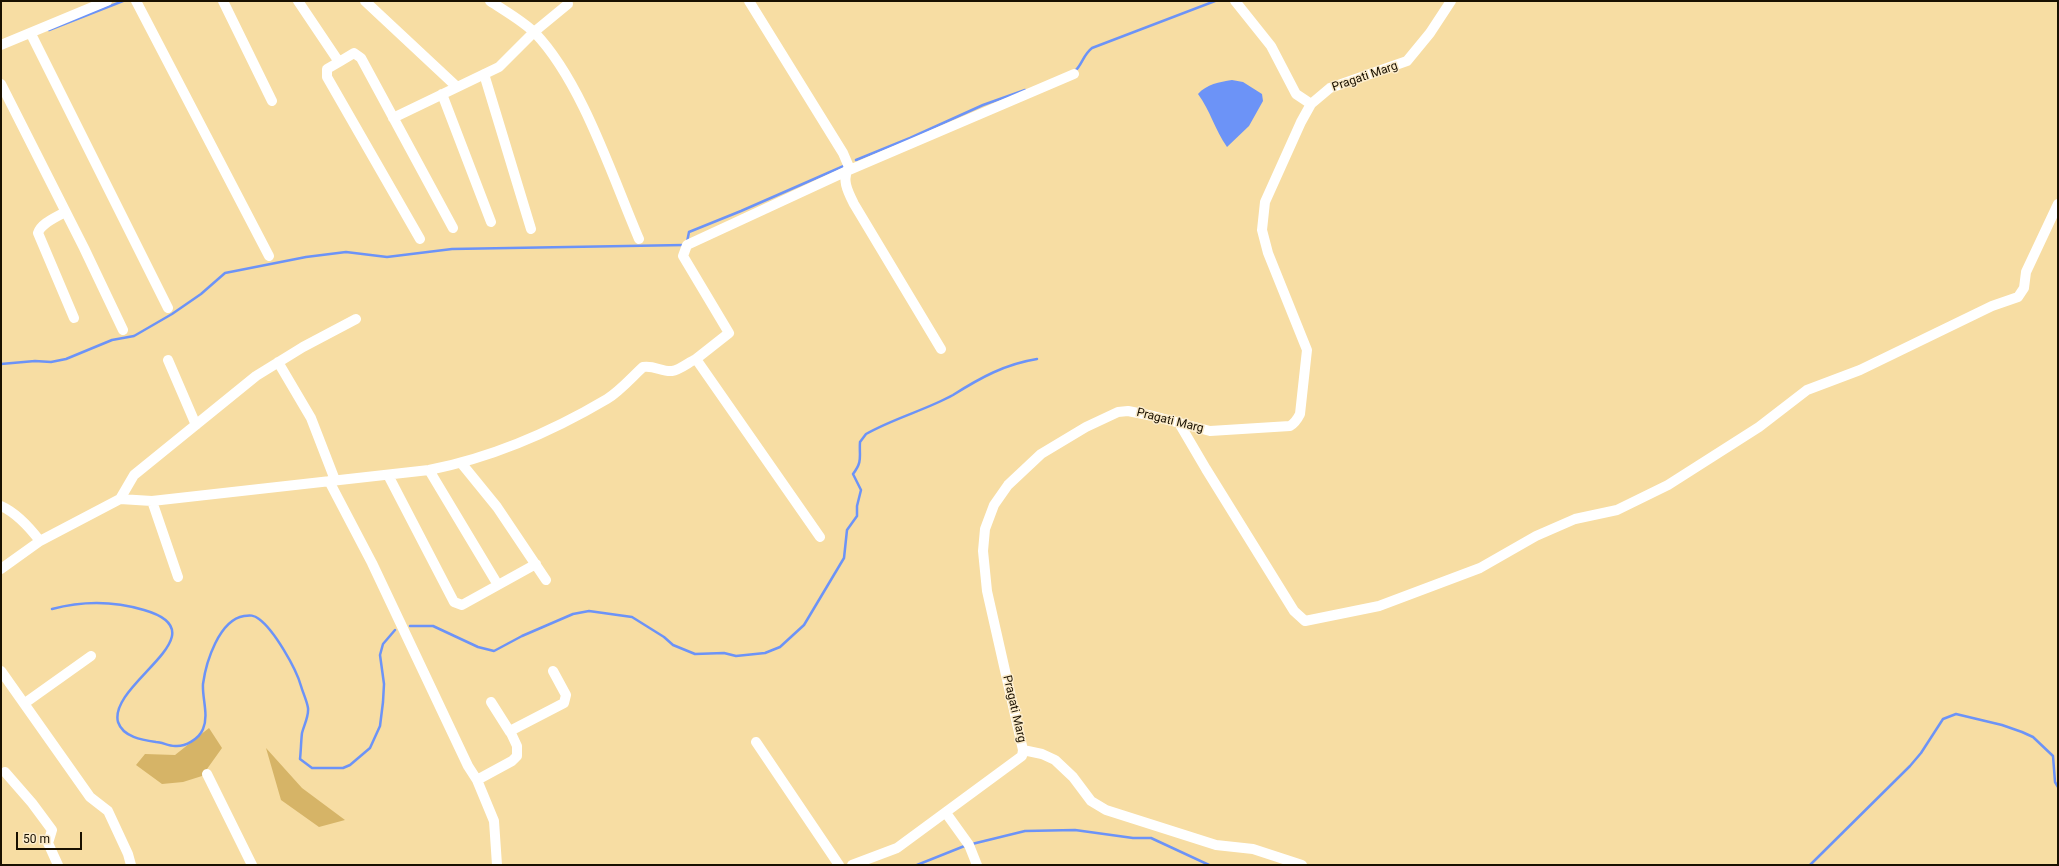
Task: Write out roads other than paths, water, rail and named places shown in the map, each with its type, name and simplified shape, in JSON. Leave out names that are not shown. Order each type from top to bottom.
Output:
[{"type":"street","points":[[1,45],[31,34],[106,1]]},
{"type":"street","points":[[136,1],[269,256]]},
{"type":"street","points":[[224,1],[272,101]]},
{"type":"street","points":[[298,1],[339,62]]},
{"type":"street","points":[[365,1],[457,87]]},
{"type":"street","points":[[490,1],[534,32],[553,54],[584,109],[639,239]]},
{"type":"street","points":[[749,1],[843,153],[849,167],[845,186],[854,204],[941,349]]},
{"type":"street","points":[[1235,1],[1271,46],[1296,94],[1311,104]]},
{"type":"street","name":"Pragati Marg","points":[[852,865],[897,848],[1020,759],[1024,750],[987,591],[983,551],[985,529],[994,505],[1018,473],[1041,454],[1086,427],[1118,412],[1128,411],[1210,431],[1290,426],[1295,423],[1300,414],[1306,350],[1268,253],[1262,230],[1262,218],[1265,202],[1301,122],[1311,104],[1330,88],[1407,61],[1430,33],[1451,1]]},
{"type":"street","points":[[394,118],[499,67],[534,32],[568,4]]},
{"type":"street","points":[[31,34],[168,308]]},
{"type":"street","points":[[420,239],[327,77],[327,69],[354,53],[361,58],[453,228]]},
{"type":"street","points":[[484,74],[531,229]]},
{"type":"street","points":[[1,569],[40,541],[120,500],[152,501],[429,470],[462,464],[531,438],[608,398],[643,366],[655,366],[668,370],[675,370],[696,359],[729,333],[683,256],[687,245],[847,171],[1074,74]]},
{"type":"street","points":[[1,84],[124,330]]},
{"type":"street","points":[[442,94],[491,222]]},
{"type":"street","points":[[1179,423],[1294,611],[1305,621],[1379,606],[1480,568],[1536,536],[1575,520],[1617,510],[1662,488],[1760,428],[1807,390],[1860,370],[1985,309],[2018,297],[2024,288],[2026,272],[2058,204]]},
{"type":"street","points":[[65,212],[39,228],[38,233],[74,318]]},
{"type":"street","points":[[120,500],[134,475],[256,376],[323,335],[356,319]]},
{"type":"street","points":[[696,359],[820,536]]},
{"type":"street","points":[[168,360],[196,425]]},
{"type":"street","points":[[278,362],[311,418],[332,481],[468,766],[477,780],[494,821],[497,865]]},
{"type":"street","points":[[462,464],[497,507],[546,580]]},
{"type":"street","points":[[429,470],[498,585]]},
{"type":"street","points":[[388,475],[454,602],[462,605],[536,564]]},
{"type":"street","points":[[152,501],[178,577]]},
{"type":"street","points":[[1,506],[10,510],[33,532],[40,541]]},
{"type":"street","points":[[25,703],[91,656]]},
{"type":"street","points":[[1,671],[93,801],[108,811],[128,854],[131,865]]},
{"type":"street","points":[[510,732],[564,703],[566,695],[553,671]]},
{"type":"street","points":[[477,780],[512,761],[517,756],[517,746],[491,702]]},
{"type":"street","points":[[756,742],[839,865]]},
{"type":"street","points":[[1024,750],[1042,754],[1055,760],[1073,777],[1092,801],[1106,810],[1216,845],[1252,850],[1302,865]]},
{"type":"street","points":[[5,772],[32,803],[52,830],[48,843],[58,865]]},
{"type":"street","points":[[207,774],[252,865]]},
{"type":"street","points":[[946,813],[968,845],[977,865]]},
{"type":"water","points":[[1232,80],[1243,82],[1262,94],[1263,101],[1249,126],[1227,147],[1198,94],[1209,86]]},
{"type":"waterway","points":[[49,30],[123,1]]},
{"type":"waterway","points":[[1075,71],[1092,48],[1215,1]]},
{"type":"waterway","points":[[856,160],[910,138],[983,105],[1025,90]]},
{"type":"waterway","points":[[687,242],[689,232],[846,165]]},
{"type":"waterway","points":[[1,364],[35,361],[51,362],[66,359],[112,340],[134,336],[172,314],[201,294],[225,273],[306,257],[346,252],[387,257],[452,249],[684,245]]},
{"type":"waterway","points":[[410,626],[433,626],[478,647],[494,651],[522,636],[573,614],[589,611],[632,617],[664,637],[673,645],[695,654],[724,653],[736,656],[765,653],[780,647],[804,625],[844,558],[847,530],[857,516],[857,506],[861,490],[853,474],[860,459],[860,442],[866,434],[943,400],[993,372],[1014,364],[1037,359]]},
{"type":"waterway","points":[[52,609],[86,603],[121,605],[144,610],[165,620],[172,632],[168,645],[157,660],[129,691],[120,707],[118,722],[124,731],[134,737],[175,746],[191,742],[201,733],[203,729],[205,724],[203,684],[207,665],[215,643],[221,633],[227,625],[235,619],[248,615],[254,616],[265,624],[278,640],[298,678],[308,708],[302,733],[300,759],[312,768],[343,768],[350,765],[370,748],[380,726],[383,702],[384,684],[380,655],[383,644],[395,630]]},
{"type":"waterway","points":[[1810,865],[1910,766],[1921,753],[1943,719],[1956,714],[2002,725],[2033,737],[2053,756],[2055,782],[2058,787]]},
{"type":"waterway","points":[[972,844],[1025,831],[1075,830],[1133,838],[1151,838],[1209,865]]},
{"type":"waterway","points":[[917,865],[967,845]]}]
